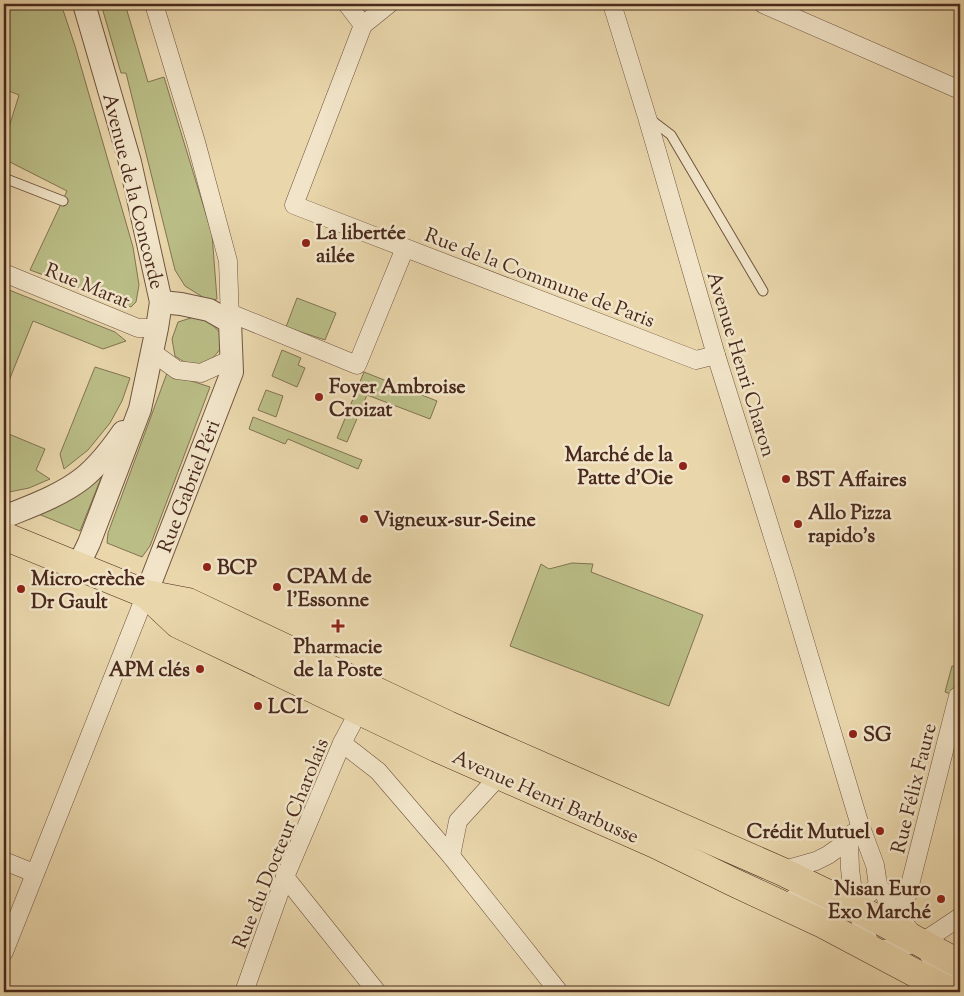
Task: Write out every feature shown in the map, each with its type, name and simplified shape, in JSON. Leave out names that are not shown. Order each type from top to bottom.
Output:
[{"type":"main road","name":"Avenue Henri Barbusse","points":[[4,536],[146,594],[188,602],[448,725],[782,871],[855,907],[960,964]]},
{"type":"main road","name":"Avenue Henri Barbusse","points":[[146,594],[178,624],[437,748],[655,844],[821,923],[873,951],[921,982],[952,992]]},
{"type":"street","name":"Avenue de la Concorde","points":[[78,566],[140,409],[161,302],[130,162],[84,4]]},
{"type":"street","name":"Rue Gabriel Péri","points":[[4,952],[232,372],[228,261],[198,151],[154,4]]},
{"type":"street","points":[[347,4],[363,25],[389,4]]},
{"type":"street","name":"Avenue Henri Charon","points":[[612,4],[716,355],[859,822],[874,865],[878,885],[901,920],[921,943],[952,992]]},
{"type":"street","points":[[763,4],[794,10],[960,90]]},
{"type":"street","name":"Rue de la Commune de Paris","points":[[363,25],[294,205],[696,360],[716,355]]},
{"type":"street","points":[[161,302],[210,310],[357,365],[405,248]]},
{"type":"street","name":"Rue Marat","points":[[4,273],[138,328],[157,328]]},
{"type":"street","points":[[152,352],[177,370],[201,373],[232,359]]},
{"type":"street","name":"Avenue de la Concorde","points":[[4,517],[51,498],[83,478],[109,452],[140,409]]},
{"type":"street","name":"Rue Félix Faure","points":[[901,920],[958,696]]},
{"type":"street","name":"Rue du Docteur Charolais","points":[[244,992],[285,877],[342,743],[360,711]]},
{"type":"street","points":[[342,743],[378,771],[451,856],[559,992]]},
{"type":"street","points":[[451,856],[458,821],[500,775]]},
{"type":"street","points":[[782,871],[816,861],[828,855],[849,840],[859,822]]},
{"type":"street","points":[[849,840],[850,869],[855,907],[873,951],[921,943],[960,917]]},
{"type":"street","points":[[4,861],[34,874]]},
{"type":"street","points":[[285,877],[377,992]]},
{"type":"street","points":[[735,883],[785,894],[816,906],[855,907],[878,885]]},
{"type":"lane","points":[[647,117],[671,136],[763,290]]},
{"type":"lane","points":[[4,178],[63,201]]},
{"type":"green space","points":[[4,4],[61,4],[133,247],[139,285],[136,302],[131,307],[30,270],[67,191],[4,159],[4,143],[19,95],[4,89]]},
{"type":"green space","points":[[101,4],[125,4],[148,82],[164,77],[212,234],[217,299],[209,301],[185,286],[175,270],[126,73],[121,73]]},
{"type":"green space","points":[[4,288],[115,332],[126,341],[103,349],[33,321],[4,393]]},
{"type":"green space","points":[[297,298],[336,313],[325,340],[286,327]]},
{"type":"green space","points":[[194,317],[210,322],[220,333],[223,344],[213,358],[204,364],[198,365],[186,363],[175,356],[172,339],[178,322]]},
{"type":"green space","points":[[282,350],[301,358],[298,365],[305,368],[297,387],[272,376]]},
{"type":"green space","points":[[95,367],[130,378],[122,401],[110,423],[88,450],[64,469],[60,454]]},
{"type":"green space","points":[[364,372],[437,401],[430,419],[367,395],[347,442],[337,438]]},
{"type":"green space","points":[[167,373],[210,387],[150,546],[142,557],[107,543],[108,533]]},
{"type":"green space","points":[[266,390],[283,396],[276,417],[258,410]]},
{"type":"green space","points":[[253,417],[362,460],[358,469],[288,439],[285,444],[249,429]]},
{"type":"green space","points":[[4,432],[45,449],[36,470],[50,479],[29,488],[4,493]]},
{"type":"green space","points":[[103,473],[80,531],[36,513]]},
{"type":"green space","points":[[572,563],[593,564],[591,572],[703,615],[669,706],[510,646],[541,564],[549,569]]},
{"type":"green space","points":[[952,666],[960,668],[960,697],[945,692]]},
{"type":"place","name":"La libertée ailée","points":[[306,243]]},
{"type":"place","name":"Foyer Ambroise Croizat","points":[[319,397]]},
{"type":"place","name":"Marché de la Patte d'Oie","points":[[683,466]]},
{"type":"place","name":"BST Affaires","points":[[786,479]]},
{"type":"place","name":"Vigneux-sur-Seine","points":[[364,519]]},
{"type":"place","name":"Allo Pizza rapido's","points":[[798,524]]},
{"type":"place","name":"BCP","points":[[207,567]]},
{"type":"place","name":"CPAM de l'Essonne","points":[[277,587]]},
{"type":"place","name":"Micro-crèche Dr Gault","points":[[21,589]]},
{"type":"place","name":"Pharmacie de la Poste","points":[[338,626]]},
{"type":"place","name":"APM clés","points":[[200,669]]},
{"type":"place","name":"LCL","points":[[258,706]]},
{"type":"place","name":"SG","points":[[853,734]]},
{"type":"place","name":"Crédit Mutuel","points":[[880,831]]},
{"type":"place","name":"Nisan Euro Exo Marché","points":[[941,899]]}]
